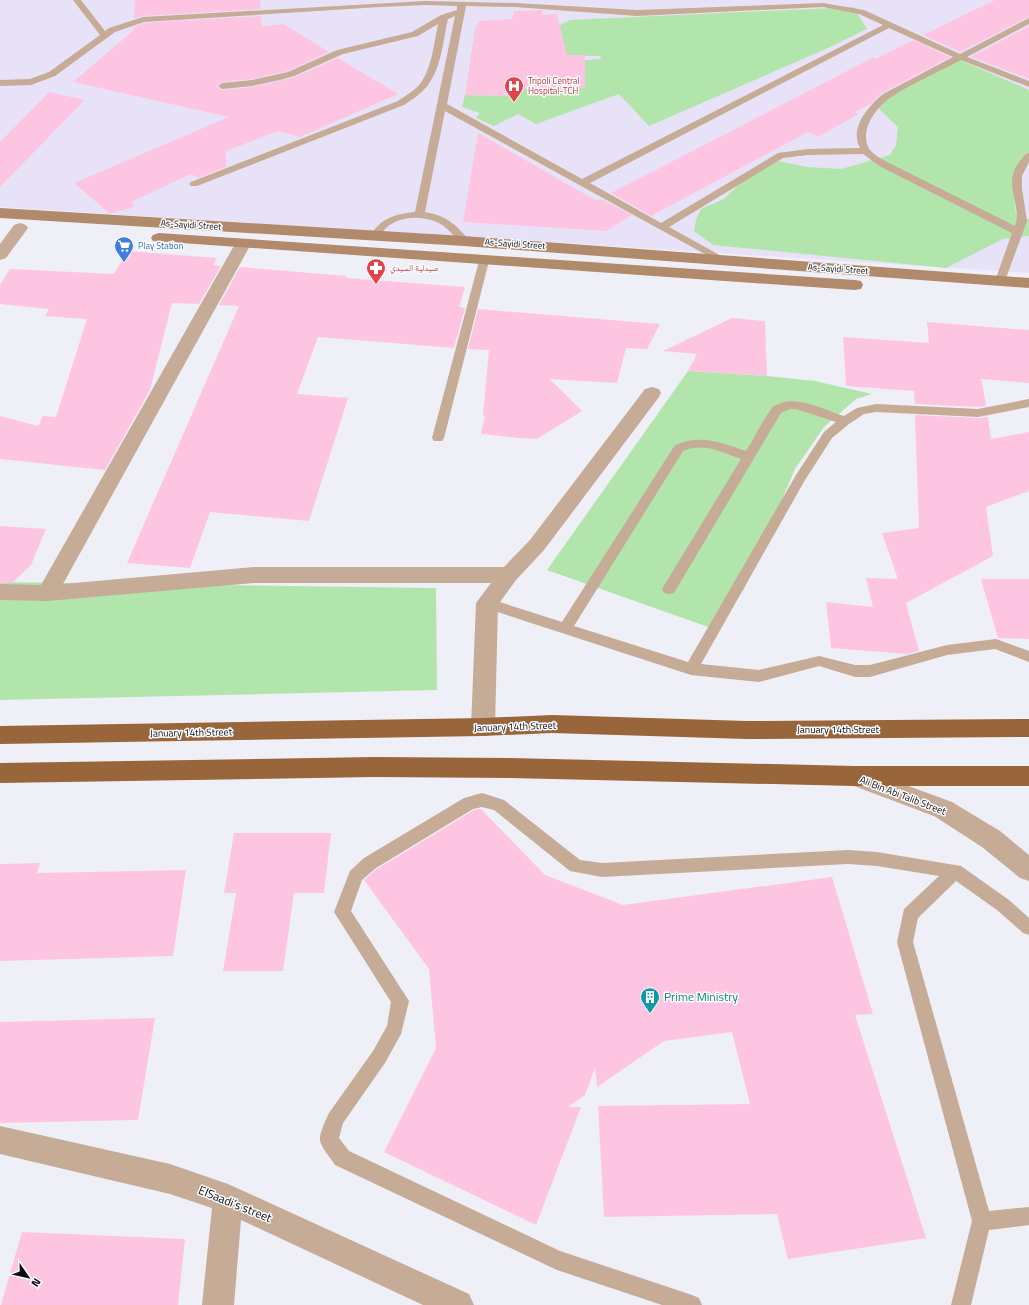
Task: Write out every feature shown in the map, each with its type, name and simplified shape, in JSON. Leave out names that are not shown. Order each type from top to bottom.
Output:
[{"type":"highway","name":"January 14th Street","points":[[0,735],[483,727],[552,724],[747,730],[1029,728]]},
{"type":"highway","points":[[0,774],[381,767],[510,768],[854,776],[1029,776]]},
{"type":"main road","name":"As-Sayidi Street","points":[[0,213],[464,241],[1029,283]]},
{"type":"main road","name":"As-Sayidi Street","points":[[0,227],[1029,297]]},
{"type":"street","points":[[0,255],[20,228]]},
{"type":"street","points":[[46,593],[243,244]]},
{"type":"street","points":[[483,727],[487,603],[509,575],[537,545],[652,393]]},
{"type":"street","points":[[0,592],[46,593],[254,575],[509,575]]},
{"type":"street","name":"Ali Bin Abi Talib Street","points":[[854,776],[943,810],[991,839],[1029,870]]},
{"type":"street","name":"ElSaadi’s street","points":[[0,1140],[170,1179],[228,1199],[458,1305]]},
{"type":"street","points":[[218,1305],[228,1199]]},
{"type":"lane","points":[[77,0],[104,35]]},
{"type":"lane","points":[[0,83],[31,82],[52,74],[104,35],[120,26],[143,20],[380,5],[461,8],[574,7],[636,13],[823,5],[861,12],[960,57],[1029,84]]},
{"type":"lane","points":[[222,86],[252,83],[277,78],[340,52],[415,34],[461,8]]},
{"type":"lane","points":[[420,214],[461,8]]},
{"type":"lane","points":[[194,184],[401,103],[415,93],[425,83],[432,64],[444,17]]},
{"type":"lane","points":[[1018,232],[884,165],[866,151],[862,141],[864,124],[868,114],[878,102],[886,96],[1028,22]]},
{"type":"lane","points":[[582,182],[889,25]]},
{"type":"lane","points":[[442,105],[721,260]]},
{"type":"lane","points":[[661,227],[781,155],[808,152],[866,151]]},
{"type":"lane","points":[[1000,281],[1022,221],[1017,189],[1018,176],[1021,166],[1028,159]]},
{"type":"lane","points":[[375,236],[383,225],[407,215],[420,214],[433,216],[445,221],[456,229],[464,241]]},
{"type":"lane","points":[[1022,221],[1029,229]]},
{"type":"lane","points":[[438,438],[484,261]]},
{"type":"lane","points":[[691,669],[800,478],[828,435],[845,421],[861,411],[876,408],[978,413],[1029,403]]},
{"type":"lane","points":[[669,589],[777,410],[782,407],[797,405],[845,421]]},
{"type":"lane","points":[[565,628],[679,448],[686,444],[703,442],[748,457]]},
{"type":"lane","points":[[487,603],[691,669],[759,676],[819,661],[855,671],[870,672],[947,650],[996,644],[1029,657]]},
{"type":"lane","points":[[692,1305],[557,1260],[342,1158],[329,1140],[335,1119],[379,1057],[395,1028],[400,1001],[342,912],[356,876],[370,863],[469,803],[482,800],[499,804],[576,866],[602,870],[848,857],[877,859],[955,871],[1003,905],[1029,928]]},
{"type":"lane","points":[[955,871],[910,914],[905,942],[982,1221],[961,1305]]},
{"type":"lane","points":[[982,1221],[1029,1216]]},
{"type":"shaded area","name":"Tripoli Central Hospital-TCH","points":[[0,0],[1029,0],[1029,273],[0,207]]},
{"type":"green space","points":[[854,7],[867,29],[828,48],[649,126],[619,94],[536,124],[518,114],[494,126],[476,118],[480,113],[462,107],[465,95],[512,96],[513,89],[584,88],[585,60],[600,59],[601,56],[515,55],[514,69],[469,70],[475,29],[560,25],[570,20]]},
{"type":"green space","points":[[958,59],[1029,90],[1029,155],[1025,158],[1012,180],[1016,214],[1023,220],[1029,219],[1029,236],[1003,239],[946,268],[713,245],[694,231],[696,220],[701,209],[724,199],[741,182],[764,167],[779,161],[807,167],[841,169],[890,155],[896,145],[898,127],[874,102]]},
{"type":"green space","points":[[688,371],[767,376],[815,381],[872,394],[856,399],[824,427],[795,469],[744,589],[714,629],[547,570]]},
{"type":"green space","points":[[0,582],[436,588],[437,690],[0,700]]},
{"type":"building","points":[[135,0],[260,0],[261,9],[143,16],[134,18]]},
{"type":"building","points":[[995,0],[1029,0],[1029,17],[960,52],[923,35]]},
{"type":"building","points":[[542,10],[542,15],[557,14],[567,55],[585,55],[585,88],[513,89],[512,96],[465,95],[475,31],[478,21],[512,19],[514,11]]},
{"type":"building","points":[[261,16],[262,26],[284,24],[329,52],[288,71],[252,79],[222,82],[216,86],[221,90],[252,87],[295,77],[338,58],[398,94],[300,137],[278,131],[226,151],[226,167],[198,178],[191,174],[131,202],[134,207],[109,213],[74,183],[229,117],[73,82],[133,31],[134,27],[144,23]]},
{"type":"building","points":[[1029,26],[1029,79],[971,57]]},
{"type":"building","points":[[913,40],[950,57],[882,93],[870,104],[855,112],[859,114],[818,137],[808,132],[651,216],[611,193],[874,57],[875,59]]},
{"type":"building","points":[[49,92],[85,100],[0,187],[0,142]]},
{"type":"building","points":[[478,133],[597,201],[601,199],[632,215],[606,231],[463,222]]},
{"type":"building","points":[[127,251],[217,258],[213,265],[221,266],[199,304],[172,303],[150,390],[105,470],[0,459],[0,416],[38,426],[43,416],[56,417],[87,319],[45,316],[49,309],[0,304],[0,285],[10,269],[114,274]]},
{"type":"building","points":[[240,267],[347,276],[346,278],[465,287],[459,307],[465,308],[454,348],[318,337],[297,394],[348,398],[309,521],[210,512],[190,568],[127,563],[239,306],[219,305]]},
{"type":"building","points":[[478,309],[660,324],[647,349],[626,348],[617,383],[550,379],[582,411],[537,439],[519,438],[481,434],[485,416],[483,416],[489,350],[468,349]]},
{"type":"building","points":[[732,318],[765,321],[767,376],[688,371],[697,354],[663,351]]},
{"type":"building","points":[[927,322],[1029,330],[1029,383],[980,379],[982,381],[986,406],[978,407],[915,404],[914,391],[846,386],[843,337],[929,343]]},
{"type":"building","points":[[915,415],[978,418],[988,417],[991,439],[1029,432],[1029,491],[986,507],[993,556],[906,603],[919,651],[907,654],[831,648],[826,602],[873,607],[866,578],[898,579],[882,533],[919,528]]},
{"type":"building","points":[[0,526],[46,529],[31,565],[12,583],[0,583]]},
{"type":"building","points":[[981,579],[1029,579],[1029,639],[998,638]]},
{"type":"building","name":"Prime Ministry","points":[[481,809],[545,875],[623,905],[832,877],[873,1014],[855,1015],[926,1238],[788,1259],[777,1214],[604,1217],[598,1106],[750,1104],[732,1032],[664,1041],[597,1087],[595,1068],[585,1095],[568,1107],[581,1107],[536,1225],[384,1152],[436,1048],[429,969],[364,880],[377,869],[474,810]]},
{"type":"building","points":[[234,833],[331,833],[324,893],[294,893],[283,971],[223,971],[236,893],[224,893]]},
{"type":"building","points":[[40,863],[37,873],[186,870],[173,956],[0,961],[0,864]]},
{"type":"building","points":[[155,1018],[138,1120],[0,1123],[0,1022]]},
{"type":"building","points":[[22,1232],[185,1239],[178,1305],[1,1305]]},
{"type":"place","name":"Tripoli Central Hospital-TCH","points":[[514,103]]},
{"type":"place","name":"Play Station","points":[[124,263]]},
{"type":"place","name":"صيدلية السيدي","points":[[376,285]]},
{"type":"place","name":"Prime Ministry","points":[[650,1014]]}]
